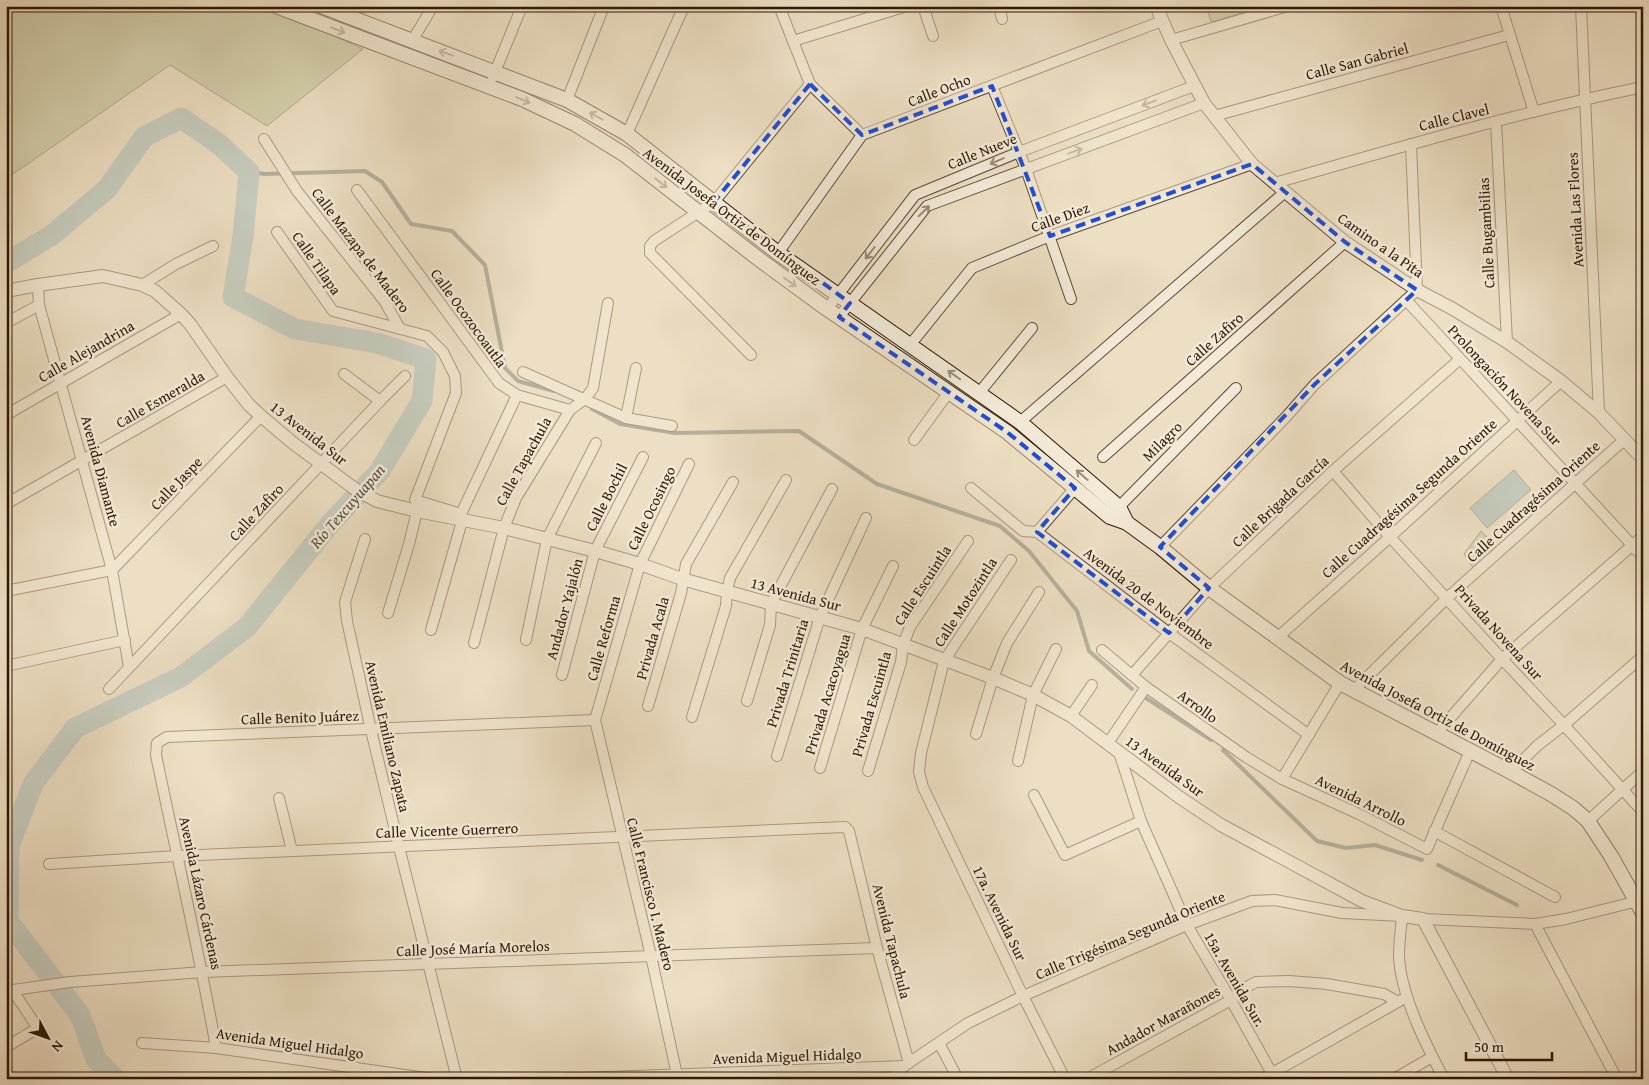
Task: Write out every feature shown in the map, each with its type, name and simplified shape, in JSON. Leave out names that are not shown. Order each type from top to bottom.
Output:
[{"type":"main road","name":"Avenida Josefa Ortiz de Domínguez","points":[[276,6],[522,99],[576,124],[625,154],[760,260],[827,309],[1007,432],[1075,488],[1114,512]]},
{"type":"main road","name":"Avenida Josefa Ortiz de Domínguez","points":[[321,6],[567,100],[626,134],[778,253],[1020,422],[1127,523],[1276,638],[1340,683],[1551,794],[1588,821],[1641,905]]},
{"type":"street","points":[[412,41],[433,6]]},
{"type":"street","points":[[490,87],[522,6]]},
{"type":"street","points":[[567,100],[604,6]]},
{"type":"street","points":[[626,134],[684,6]]},
{"type":"street","points":[[778,253],[862,135],[810,84],[779,6]]},
{"type":"street","points":[[793,41],[907,6]]},
{"type":"street","points":[[923,6],[933,36]]},
{"type":"street","points":[[998,6],[1002,19]]},
{"type":"street","name":"Camino a la Pita","points":[[1156,6],[1171,40],[1204,103],[1252,164],[1345,242],[1417,290],[1453,309],[1507,342],[1561,381],[1599,413],[1643,459]]},
{"type":"street","points":[[1171,40],[1288,6]]},
{"type":"street","points":[[1501,6],[1534,112]]},
{"type":"street","name":"Avenida Las Flores","points":[[1581,6],[1599,413]]},
{"type":"street","name":"Calle Ocho","points":[[862,135],[1162,21]]},
{"type":"street","name":"Calle San Gabriel","points":[[1214,116],[1509,35]]},
{"type":"street","points":[[751,355],[650,253],[650,246],[654,241],[714,202],[810,84]]},
{"type":"street","points":[[992,86],[1026,169],[1070,299]]},
{"type":"street","name":"Calle Nueve","points":[[827,309],[915,195],[1019,152],[1194,86]]},
{"type":"street","name":"Calle Clavel","points":[[1280,187],[1411,144],[1585,99],[1643,87]]},
{"type":"street","name":"Calle Nueve","points":[[839,316],[926,206],[1204,103]]},
{"type":"street","name":"Calle Bugambilias","points":[[1496,122],[1507,342]]},
{"type":"street","name":"Calle Mazapa de Madero","points":[[264,139],[297,191],[385,302],[400,329],[427,336],[443,352],[455,376],[456,393],[416,505],[409,544],[388,613]]},
{"type":"street","points":[[1160,547],[1286,417],[1315,384],[1417,290],[1411,144]]},
{"type":"street","name":"Calle Diez","points":[[910,345],[972,268],[1050,236],[1252,164]]},
{"type":"street","points":[[1020,422],[1280,187]]},
{"type":"street","name":"Calle Ocozocoautla","points":[[357,190],[498,383],[517,394],[570,410]]},
{"type":"street","name":"Calle Tilapa","points":[[277,232],[333,311],[400,329]]},
{"type":"street","name":"Calle Zafiro","points":[[1103,457],[1345,242]]},
{"type":"street","points":[[142,285],[176,264],[213,246]]},
{"type":"street","name":"13 Avenida Sur","points":[[6,291],[103,276],[142,285],[155,291],[190,324],[226,377],[249,405],[355,489],[377,501],[416,505],[595,551],[682,579],[862,630],[993,678],[1034,695],[1070,716],[1179,797],[1221,825],[1362,901],[1402,916],[1423,919]]},
{"type":"street","name":"Avenida Diamante","points":[[38,285],[39,305],[112,570],[129,667]]},
{"type":"street","name":"Prolongación Novena Sur","points":[[1406,300],[1643,557]]},
{"type":"street","points":[[570,410],[585,399],[592,388],[608,303]]},
{"type":"street","points":[[6,324],[39,305]]},
{"type":"street","name":"Calle Alejandrina","points":[[6,415],[181,314]]},
{"type":"street","points":[[979,393],[1032,328]]},
{"type":"street","name":"Calle Brigada García","points":[[1132,675],[1209,588],[1333,471],[1460,360]]},
{"type":"street","points":[[626,418],[636,368]]},
{"type":"street","points":[[523,372],[626,418],[672,426]]},
{"type":"street","points":[[344,374],[380,401]]},
{"type":"street","name":"Calle Zafiro","points":[[109,689],[405,376]]},
{"type":"street","name":"Calle Esmeralda","points":[[6,504],[226,377]]},
{"type":"street","name":"Calle Cuadragésima Segunda Oriente","points":[[1276,638],[1561,381]]},
{"type":"street","name":"Milagro","points":[[1114,512],[1236,388]]},
{"type":"street","points":[[914,440],[949,392]]},
{"type":"street","points":[[431,630],[462,517],[517,394]]},
{"type":"street","name":"Calle Tapachula","points":[[474,642],[504,528],[516,498],[570,410]]},
{"type":"street","name":"Calle Jaspe","points":[[112,570],[261,416]]},
{"type":"street","name":"Calle Cuadragésima Oriente","points":[[1354,690],[1447,598],[1624,440]]},
{"type":"street","points":[[526,640],[547,539],[596,443]]},
{"type":"street","name":"Calle Bochil","points":[[595,551],[643,457]]},
{"type":"street","name":"Calle Ocosingo","points":[[640,564],[689,464]]},
{"type":"street","name":"Privada Novena Sur","points":[[1333,471],[1390,537],[1643,812]]},
{"type":"street","points":[[692,717],[726,606],[730,578],[786,480]]},
{"type":"street","name":"Privada Acala","points":[[648,706],[681,594],[686,564],[733,482]]},
{"type":"street","name":"Avenida 20 de Noviembre","points":[[971,488],[1023,530],[1037,532],[1169,633],[1309,735]]},
{"type":"street","points":[[1037,532],[1075,488]]},
{"type":"street","points":[[747,701],[770,625],[771,604],[832,490]]},
{"type":"street","name":"Privada Trinitaria","points":[[777,756],[820,617],[866,518]]},
{"type":"street","points":[[1437,733],[1502,660],[1643,536]]},
{"type":"street","name":"Avenida Emiliano Zapata","points":[[365,539],[345,602],[347,621],[399,847],[457,1079]]},
{"type":"street","name":"Calle Escuintla","points":[[903,645],[910,627],[968,541]]},
{"type":"street","name":"Andador Yajalón","points":[[562,675],[595,551]]},
{"type":"street","name":"Calle Motozintla","points":[[923,787],[919,772],[921,753],[944,661],[1011,560]]},
{"type":"street","name":"Calle Reforma","points":[[595,720],[640,564]]},
{"type":"street","name":"Privada Acacoyagua","points":[[820,768],[862,630],[892,566]]},
{"type":"street","points":[[6,590],[112,570]]},
{"type":"street","points":[[976,734],[993,678],[1007,643],[1040,592]]},
{"type":"street","points":[[6,666],[125,640]]},
{"type":"street","name":"Privada Escuintla","points":[[868,771],[901,662],[903,645]]},
{"type":"street","points":[[1018,761],[1034,695],[1056,648]]},
{"type":"street","name":"Arrollo","points":[[1102,650],[1146,687],[1219,740],[1282,780]]},
{"type":"street","points":[[1511,772],[1538,745],[1564,725],[1643,656]]},
{"type":"street","points":[[1282,780],[1340,683]]},
{"type":"street","points":[[1070,716],[1092,685]]},
{"type":"street","points":[[1108,743],[1146,687]]},
{"type":"street","name":"Calle Benito Juárez","points":[[157,743],[167,737],[595,720]]},
{"type":"street","name":"Calle Francisco I. Madero","points":[[595,720],[677,1075]]},
{"type":"street","name":"Avenida Lázaro Cárdenas","points":[[157,743],[156,755],[203,972],[216,1048]]},
{"type":"street","points":[[1470,751],[1434,831],[1555,897]]},
{"type":"street","name":"15a. Avenida Sur.","points":[[1119,752],[1141,821],[1187,925],[1274,1076]]},
{"type":"street","points":[[1588,821],[1643,771]]},
{"type":"street","name":"Avenida Arrollo","points":[[1282,780],[1359,814],[1427,849],[1434,831]]},
{"type":"street","name":"17a. Avenida Sur","points":[[923,787],[1065,1079]]},
{"type":"street","points":[[1034,796],[1065,855],[1141,821]]},
{"type":"street","points":[[279,798],[292,851]]},
{"type":"street","name":"Calle Vicente Guerrero","points":[[49,864],[177,856],[845,827]]},
{"type":"street","name":"Avenida Tapachula","points":[[845,827],[849,831],[906,1065]]},
{"type":"street","name":"Calle Trigésima Segunda Oriente","points":[[892,1079],[906,1065],[968,1023],[1023,996],[1187,925],[1252,901],[1276,900],[1342,913],[1402,916]]},
{"type":"street","points":[[1423,919],[1535,924],[1641,905]]},
{"type":"street","points":[[1402,916],[1399,956],[1402,1000],[1444,1079]]},
{"type":"street","points":[[1423,919],[1508,1079]]},
{"type":"street","points":[[1535,924],[1617,1079]]},
{"type":"street","name":"Calle José María Morelos","points":[[9,991],[70,982],[203,972],[877,948]]},
{"type":"street","name":"Andador Marañones","points":[[1087,1079],[1231,1000],[1242,990],[1256,982],[1289,981],[1327,984],[1384,994],[1402,1000]]},
{"type":"street","points":[[6,1047],[38,1028],[9,991]]},
{"type":"street","points":[[1262,1079],[1274,1076],[1402,1000]]},
{"type":"street","name":"Avenida Miguel Hidalgo","points":[[142,1043],[216,1048],[433,1079]]},
{"type":"street","points":[[939,1043],[958,1079]]},
{"type":"street","points":[[1394,1079],[1432,1057]]},
{"type":"street","name":"Avenida Miguel Hidalgo","points":[[552,1079],[906,1065]]},
{"type":"street","points":[[355,1067],[355,1079]]},
{"type":"highlighted area","points":[[810,84],[862,135],[992,86],[1050,236],[1252,164],[1345,242],[1417,290],[1315,384],[1160,547],[1209,588],[1169,633],[1037,532],[1075,488],[1007,432],[839,317],[850,303],[714,202]]},
{"type":"green space","points":[[6,6],[268,6],[363,49],[267,126],[170,65],[6,179]]},
{"type":"green space","points":[[1206,6],[1266,6],[1211,22]]},
{"type":"green space","points":[[1481,531],[1497,548],[1473,568],[1464,554]]},
{"type":"water","points":[[1514,470],[1531,490],[1487,528],[1470,508]]},
{"type":"waterway","name":"Río Texcuyuapan","points":[[6,263],[52,235],[107,189],[144,137],[181,118],[219,144],[249,172],[243,237],[233,297],[295,329],[377,343],[426,359],[422,401],[379,472],[331,523],[247,627],[181,677],[75,728],[33,784],[9,846],[8,921],[80,1015],[96,1059],[115,1079]]},
{"type":"waterway","points":[[249,172],[265,174],[365,171],[382,182],[411,224],[452,231],[485,265],[505,368],[518,381],[554,391]]},
{"type":"waterway","points":[[592,409],[620,424],[675,433],[799,431],[877,484],[1000,526],[1029,551],[1077,611],[1089,651],[1132,689]]},
{"type":"waterway","points":[[1146,698],[1211,740]]},
{"type":"waterway","points":[[1223,750],[1317,841],[1346,848],[1375,845],[1422,860]]},
{"type":"waterway","points":[[1438,865],[1517,905]]}]
